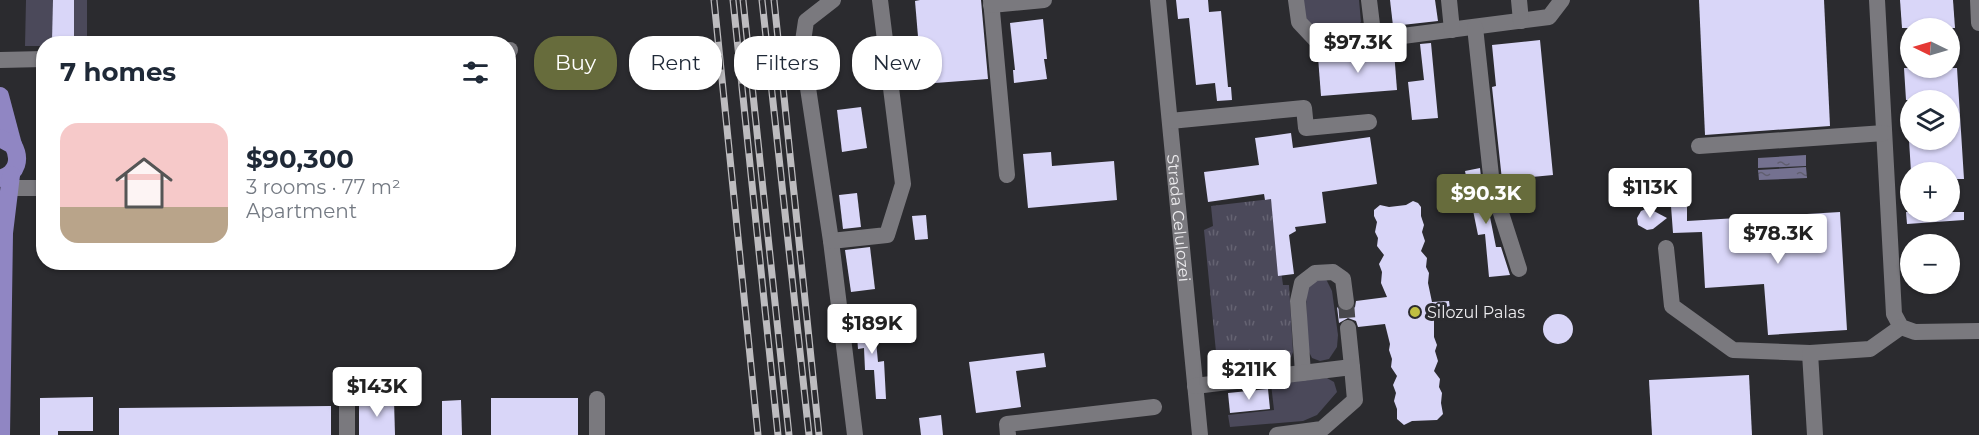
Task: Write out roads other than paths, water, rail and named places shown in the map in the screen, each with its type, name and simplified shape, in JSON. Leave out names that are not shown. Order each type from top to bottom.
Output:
[{"type":"main road","points":[[0,96],[7,142],[18,157],[15,170],[6,180],[2,226],[1,435]]},
{"type":"street","points":[[833,0],[806,21],[802,48],[831,241],[855,435]]},
{"type":"street","points":[[831,241],[887,235],[903,184],[880,0]]},
{"type":"street","points":[[1007,175],[991,3],[1044,0]]},
{"type":"street","name":"Strada Celulozei","points":[[1158,0],[1200,435]]},
{"type":"street","points":[[1296,0],[1299,22],[1315,39],[1373,33],[1395,38],[1550,17],[1562,0]]},
{"type":"street","points":[[1369,0],[1373,33]]},
{"type":"street","points":[[1449,0],[1452,30]]},
{"type":"street","points":[[1519,0],[1521,21]]},
{"type":"street","points":[[1877,0],[1894,314],[1901,327],[1915,332],[1979,331]]},
{"type":"street","points":[[1978,0],[1979,23]]},
{"type":"street","points":[[1475,27],[1492,185],[1519,269]]},
{"type":"street","points":[[0,60],[36,60]]},
{"type":"street","points":[[1170,121],[1304,108],[1306,128],[1369,122]]},
{"type":"street","points":[[1699,146],[1884,133]]},
{"type":"street","points":[[6,180],[36,186]]},
{"type":"street","points":[[1666,248],[1671,306],[1733,350],[1810,353],[1870,349],[1901,327]]},
{"type":"street","points":[[1303,373],[1298,301],[1302,283],[1315,273],[1333,272],[1343,279],[1346,302]]},
{"type":"street","points":[[1277,435],[1322,429],[1355,400],[1348,328]]},
{"type":"street","points":[[1810,353],[1815,435]]},
{"type":"street","points":[[1196,386],[1352,367]]},
{"type":"street","points":[[347,389],[347,435]]},
{"type":"street","points":[[597,399],[597,435]]},
{"type":"street","points":[[1008,435],[1007,424],[1154,407]]},
{"type":"water","points":[[1806,155],[1806,166],[1758,168],[1758,158]]},
{"type":"water","points":[[1806,167],[1807,178],[1759,180],[1758,170]]},
{"type":"tunnel","points":[[1346,302],[1348,328]]},
{"type":"railway","points":[[714,0],[758,435]]},
{"type":"railway","points":[[733,0],[778,435]]},
{"type":"railway","points":[[743,0],[789,435]]},
{"type":"railway","points":[[762,0],[809,435]]},
{"type":"railway","points":[[774,0],[819,435]]},
{"type":"place","name":"Silozul Palas","points":[[1415,312]]}]
